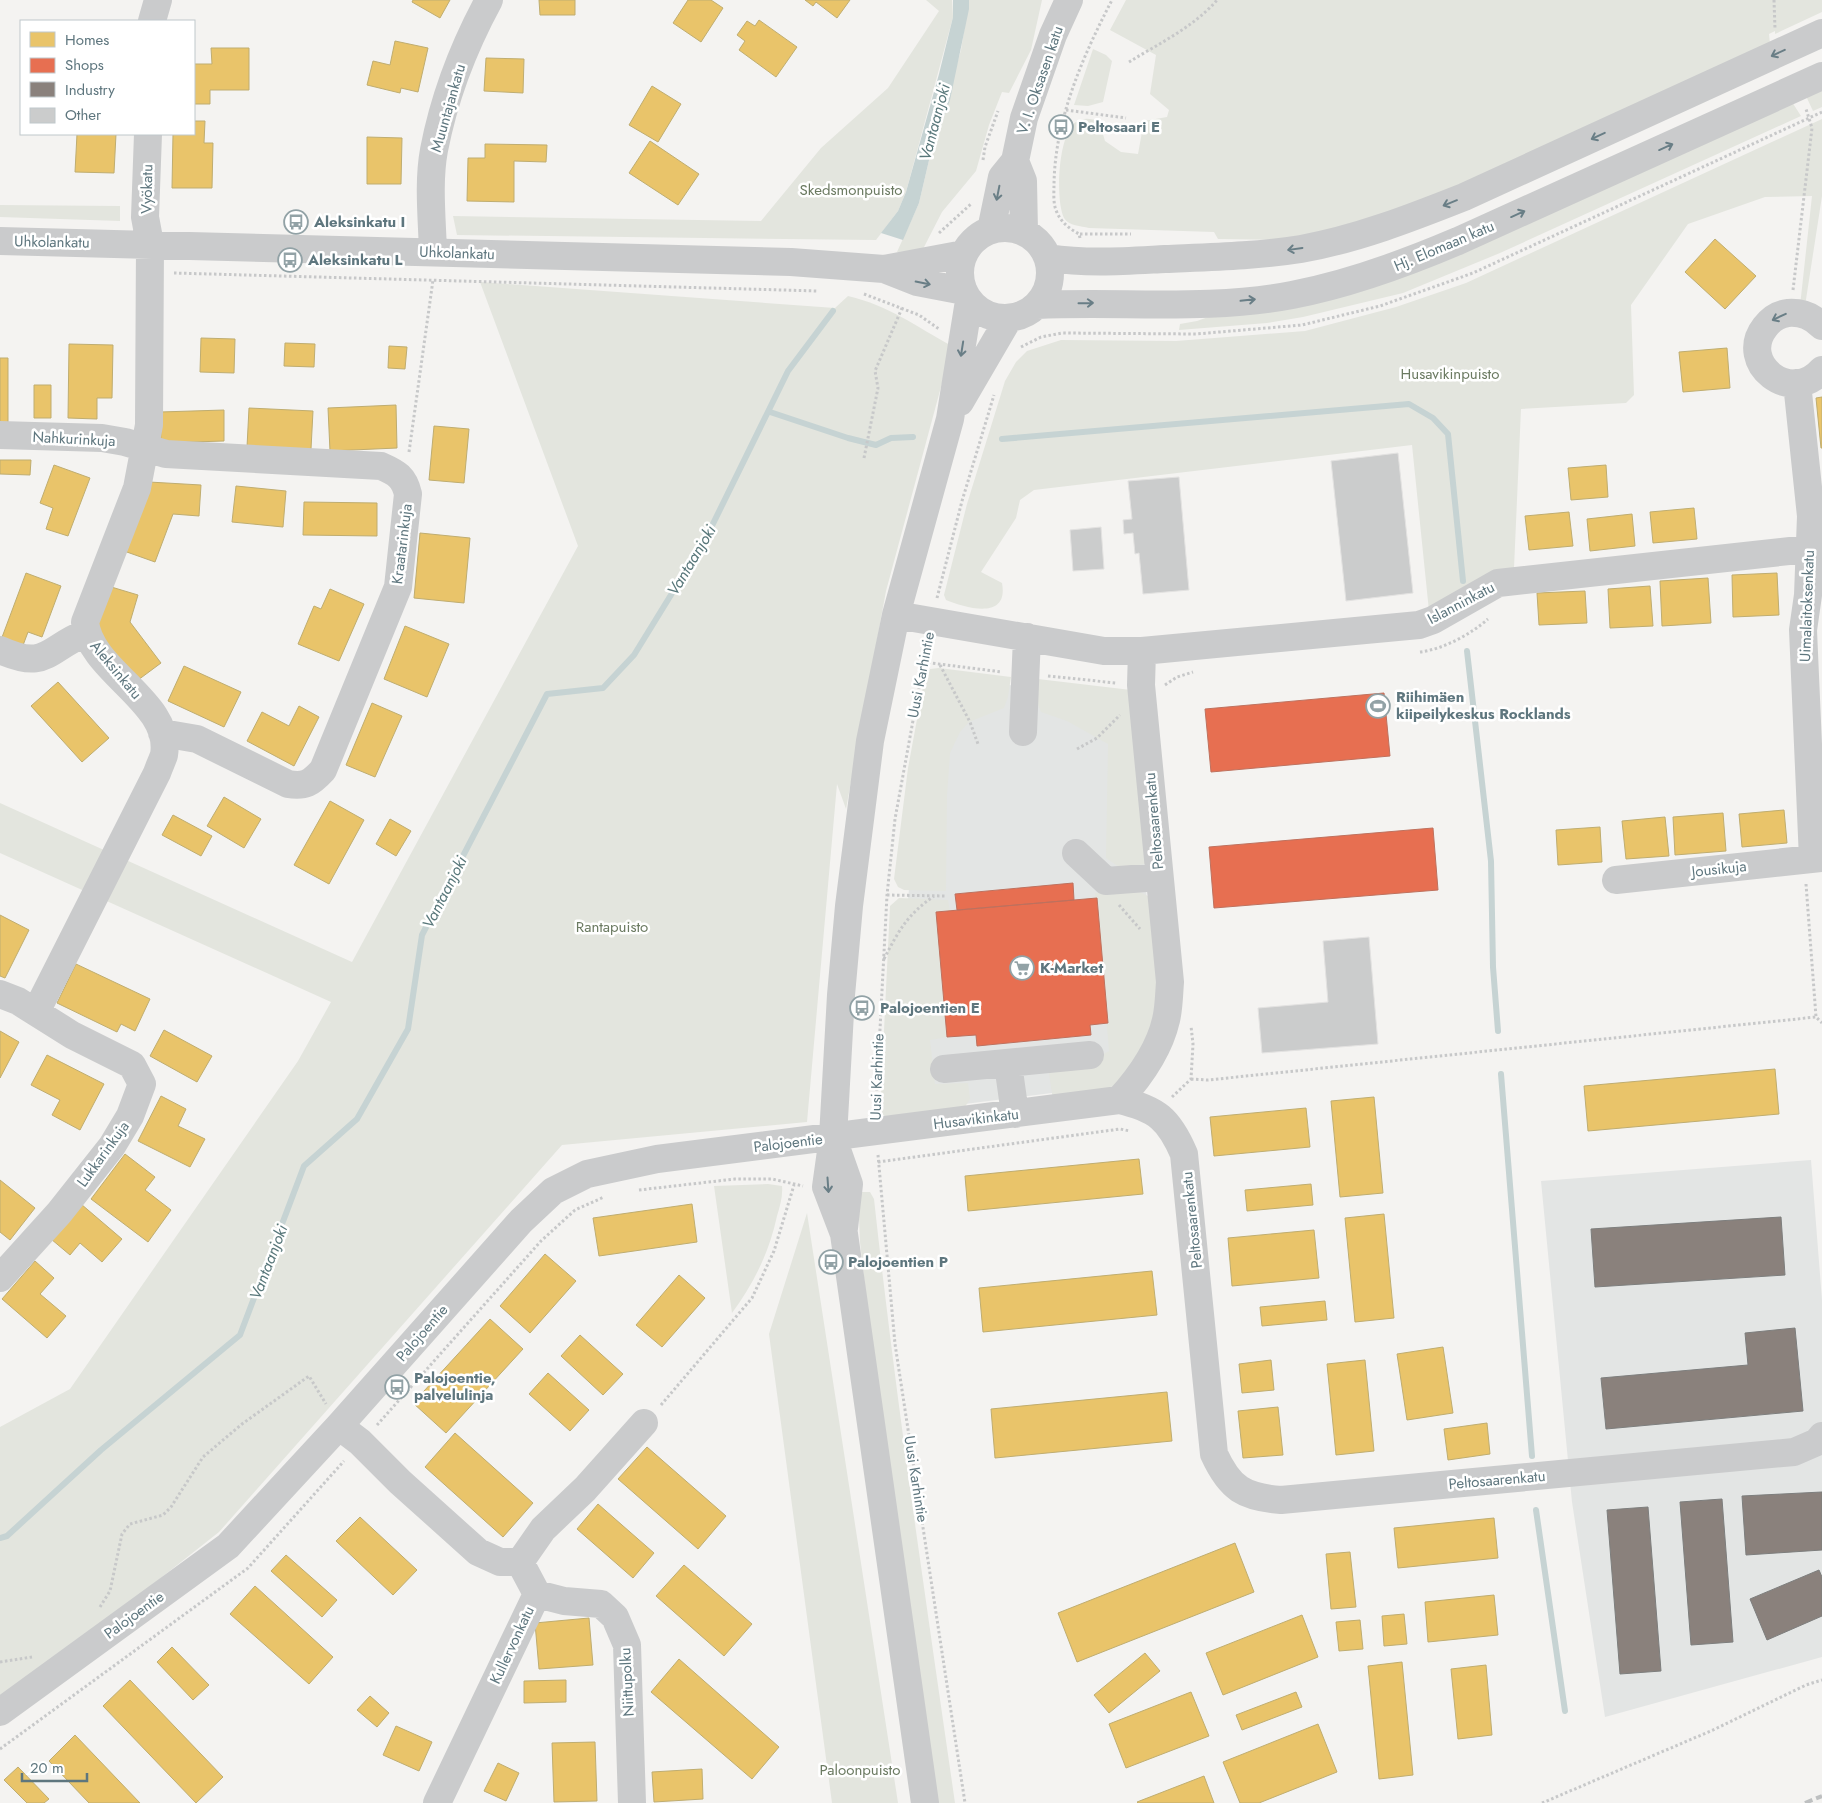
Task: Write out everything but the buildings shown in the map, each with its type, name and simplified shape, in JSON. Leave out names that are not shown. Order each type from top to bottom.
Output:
[{"type":"street","points":[[152,20],[158,0]]},
{"type":"street","name":"Muuntajankatu","points":[[433,252],[431,206],[434,151],[449,96],[471,32],[489,0]]},
{"type":"street","name":"V. I. Oksasen katu","points":[[991,230],[1002,177],[1015,162],[1024,118],[1053,35],[1069,0]]},
{"type":"street","points":[[1048,258],[1081,263],[1263,253],[1302,248],[1386,226],[1464,197],[1822,33]]},
{"type":"street","points":[[1750,66],[1768,101]]},
{"type":"street","name":"Hj. Elomaan katu","points":[[1037,305],[1226,302],[1291,295],[1363,278],[1405,264],[1458,241],[1822,76]]},
{"type":"street","name":"Vyökatu","points":[[148,135],[146,217],[150,244]]},
{"type":"street","points":[[1015,162],[1023,181],[1024,232]]},
{"type":"street","points":[[926,1803],[844,1234],[826,1187],[833,1137],[841,995],[849,906],[870,741],[896,615],[950,419],[963,342],[966,296],[960,279],[964,254],[980,235],[991,230],[1013,228],[1024,232],[1043,247],[1051,271],[1050,283],[1045,295],[1037,305],[1024,314],[1009,318],[994,317],[980,311],[966,296]]},
{"type":"street","name":"Uhkolankatu","points":[[0,241],[781,262],[884,269],[964,254]]},
{"type":"street","name":"Aleksinkatu","points":[[36,1012],[157,773],[164,754],[162,733],[153,714],[97,653],[86,634],[87,615],[137,488],[146,449],[149,424],[150,244]]},
{"type":"street","name":"Uhkolankatu","points":[[884,269],[916,282],[966,296]]},
{"type":"street","points":[[1822,326],[1804,314],[1790,313],[1777,316],[1766,325],[1759,338],[1758,352],[1762,365],[1771,376],[1783,382],[1797,383],[1810,380],[1822,370]]},
{"type":"street","points":[[950,419],[1009,318]]},
{"type":"street","name":"Uimalaitoksenkatu","points":[[1797,383],[1810,516],[1808,595],[1803,630],[1818,859]]},
{"type":"street","name":"Nahkurinkuja","points":[[0,435],[102,438],[125,442],[146,449]]},
{"type":"street","points":[[146,449],[166,454],[381,466],[395,472],[405,480]]},
{"type":"street","name":"Kraatarinkuja","points":[[162,733],[197,740],[288,784],[301,786],[312,782],[323,770],[398,588],[408,494],[405,480]]},
{"type":"street","name":"Islanninkatu","points":[[1142,650],[1419,625],[1433,620],[1498,583],[1808,549]]},
{"type":"street","points":[[896,615],[1104,651],[1142,650]]},
{"type":"street","points":[[0,650],[18,658],[38,660],[68,641],[86,634]]},
{"type":"street","points":[[1022,732],[1027,637]]},
{"type":"street","name":"Peltosaarenkatu","points":[[1142,650],[1142,685],[1170,982],[1166,1020],[1157,1045],[1138,1080],[1120,1100],[1144,1106],[1157,1112],[1174,1132],[1184,1154],[1214,1454],[1223,1473],[1238,1490],[1256,1498],[1291,1499],[1794,1452],[1817,1442],[1822,1436]]},
{"type":"street","points":[[1076,853],[1106,881],[1159,877]]},
{"type":"street","name":"Jousikuja","points":[[1616,880],[1818,859]]},
{"type":"street","name":"Lukkarinkuja","points":[[0,994],[18,1001],[72,1035],[132,1064],[142,1084],[130,1116],[112,1146],[59,1214],[0,1278]]},
{"type":"street","points":[[944,1068],[1008,1064],[1090,1055]]},
{"type":"street","points":[[1008,1064],[1015,1114]]},
{"type":"street","name":"Husavikinkatu","points":[[833,1137],[1120,1100]]},
{"type":"street","points":[[833,1137],[849,1184],[844,1234]]},
{"type":"street","name":"Palojoentie","points":[[0,1712],[228,1546],[350,1434],[521,1221],[553,1191],[587,1174],[657,1159],[833,1137]]},
{"type":"street","points":[[350,1434],[478,1552],[500,1562],[520,1562],[543,1529],[585,1489],[644,1423]]},
{"type":"street","name":"Kullervonkatu","points":[[437,1803],[537,1594],[520,1562]]},
{"type":"street","name":"Niittupolku","points":[[537,1594],[564,1601],[601,1604],[615,1617],[626,1645],[632,1803]]},
{"type":"path","points":[[1081,263],[1079,234],[1061,220],[1056,210],[1054,195],[1057,150],[1066,110],[1090,43],[1112,0]]},
{"type":"path","points":[[1129,62],[1167,39],[1209,9],[1217,0]]},
{"type":"path","points":[[1790,313],[1812,128],[1810,118],[1795,88]]},
{"type":"path","points":[[983,164],[985,147],[1002,102]]},
{"type":"path","points":[[1066,110],[1126,118]]},
{"type":"path","points":[[150,272],[827,291]]},
{"type":"path","points":[[405,480],[433,280]]},
{"type":"path","points":[[863,293],[919,316],[963,342]]},
{"type":"path","points":[[1082,303],[1082,333]]},
{"type":"path","points":[[864,458],[872,430],[878,388],[875,371],[902,308]]},
{"type":"path","name":"Uusi Karhintie","points":[[965,1803],[895,1344],[878,1177],[876,1078],[887,895],[895,819],[931,622],[962,501],[995,393]]},
{"type":"path","points":[[940,665],[970,722],[978,744]]},
{"type":"path","points":[[1077,749],[1097,738],[1116,718],[1133,705],[1142,685]]},
{"type":"path","points":[[1818,859],[1805,873],[1816,1017],[1822,1023]]},
{"type":"path","points":[[887,895],[946,896]]},
{"type":"path","points":[[883,962],[902,924],[915,909],[934,896]]},
{"type":"path","points":[[1191,1079],[1208,1080],[1816,1017]]},
{"type":"path","points":[[632,1190],[735,1179],[772,1179],[794,1185],[826,1187]]},
{"type":"path","points":[[644,1423],[675,1390],[752,1298],[774,1251],[794,1185]]},
{"type":"path","points":[[96,1614],[110,1591],[122,1534],[130,1524],[163,1515],[171,1507],[204,1457],[242,1424],[309,1376],[350,1434],[541,1241],[575,1210],[609,1194]]},
{"type":"path","points":[[0,1662],[36,1656]]},
{"type":"path","points":[[1542,1803],[1713,1730],[1806,1685],[1822,1680]]},
{"type":"shaded area","points":[[931,674],[1131,702],[1155,1000],[1116,1085],[886,1114]]},
{"type":"shaded area","points":[[1811,1160],[1822,1300],[1822,1657],[1605,1717],[1572,1502],[1541,1181]]},
{"type":"green space","name":"Skedsmonpuisto","points":[[926,0],[952,0],[953,17],[906,192],[898,211],[876,240],[457,235],[453,216],[761,221],[821,148],[888,88],[939,11]]},
{"type":"green space","points":[[969,0],[1042,0],[1031,50],[1009,93],[1002,92],[989,125],[976,171],[942,212],[922,251],[897,252],[919,203],[930,156],[961,50]]},
{"type":"green space","points":[[1126,0],[1822,0],[1822,12],[1775,34],[1775,31],[1769,34],[1770,44],[1458,187],[1350,225],[1280,240],[1218,239],[1214,232],[1089,228],[1072,224],[1064,218],[1060,197],[1060,167],[1065,139],[1076,122],[1085,119],[1099,121],[1105,141],[1121,152],[1138,154],[1144,121],[1167,117],[1169,110],[1150,94],[1156,55],[1110,30]]},
{"type":"green space","points":[[1093,49],[1106,55],[1112,61],[1103,102],[1088,106],[1074,105]]},
{"type":"green space","points":[[1822,89],[1822,107],[1813,111],[1806,96]]},
{"type":"green space","points":[[1792,102],[1801,116],[1500,253],[1403,293],[1303,317],[1267,323],[1179,330],[1180,324],[1197,321],[1222,312],[1301,302]]},
{"type":"green space","name":"Husavikinpuisto","points":[[1822,119],[1822,196],[1805,306],[1800,306],[1812,196],[1765,197],[1688,224],[1631,305],[1634,395],[1626,403],[1521,409],[1514,568],[1429,611],[1412,445],[1034,490],[1020,500],[1016,518],[981,572],[1002,583],[1002,595],[999,603],[984,609],[964,606],[946,600],[944,595],[967,504],[1005,381],[1016,362],[1027,351],[1061,340],[1176,341],[1305,331],[1396,307],[1466,283]]},
{"type":"green space","points":[[0,205],[120,206],[120,221],[0,217]]},
{"type":"green space","name":"Rantapuisto","points":[[480,282],[835,308],[848,296],[890,311],[952,346],[886,591],[846,809],[837,784],[807,1122],[562,1145],[219,1532],[0,1705],[0,1427],[70,1389],[298,1061],[331,1002],[0,853],[0,803],[352,962],[578,546]]},
{"type":"green space","points":[[939,668],[1011,677],[1008,697],[1004,708],[969,722],[960,732],[950,753],[947,795],[946,891],[904,890],[898,887],[894,879],[908,768],[925,676],[930,669]]},
{"type":"green space","points":[[1038,679],[1131,690],[1147,864],[1119,867],[1106,858],[1108,744],[1067,721],[1041,712],[1037,702]]},
{"type":"green space","points":[[1140,892],[1150,897],[1160,990],[1155,1027],[1123,1078],[1113,1088],[1053,1100],[1049,1073],[1079,1068],[1109,1051],[1095,893]]},
{"type":"green space","points":[[899,898],[948,900],[950,911],[936,913],[947,1037],[930,1040],[935,1084],[968,1083],[970,1099],[963,1110],[885,1116],[880,1114],[890,906]]},
{"type":"green space","points":[[768,1184],[782,1186],[781,1201],[774,1230],[760,1267],[732,1313],[714,1186]]},
{"type":"green space","points":[[858,1192],[870,1192],[874,1199],[922,1577],[955,1803],[937,1803],[871,1339],[860,1242]]},
{"type":"green space","name":"Paloonpuisto","points":[[807,1213],[898,1803],[832,1803],[769,1334]]},
{"type":"water","points":[[953,0],[969,0],[969,9],[950,100],[930,156],[919,203],[903,240],[881,233],[898,211],[906,192],[953,17]]},
{"type":"waterway","name":"Vantaanjoki","points":[[0,1538],[7,1536],[101,1450],[240,1335],[304,1166],[357,1119],[408,1029],[422,935],[547,694],[603,688],[634,655],[706,538],[788,371],[833,311]]},
{"type":"waterway","points":[[1002,439],[1409,404],[1433,418],[1448,434],[1463,581]]},
{"type":"waterway","points":[[770,412],[848,438],[876,445],[891,438],[913,437]]},
{"type":"waterway","points":[[1467,651],[1491,861],[1493,967],[1498,1031]]},
{"type":"waterway","points":[[1501,1074],[1532,1456]]},
{"type":"waterway","points":[[1536,1510],[1565,1711]]},
{"type":"railway","points":[[1805,1803],[1822,1796]]},
{"type":"place","name":"Peltosaari E","points":[[1061,127]]},
{"type":"place","name":"Aleksinkatu I","points":[[296,222]]},
{"type":"place","name":"Aleksinkatu L","points":[[290,260]]},
{"type":"place","name":"Riihimäen kiipeilykeskus Rocklands","points":[[1378,706]]},
{"type":"place","name":"K-Market","points":[[1022,968]]},
{"type":"place","name":"Palojoentien E","points":[[862,1008]]},
{"type":"place","name":"Palojoentien P","points":[[831,1262]]},
{"type":"place","name":"Palojoentie, palvelulinja","points":[[397,1387]]}]
